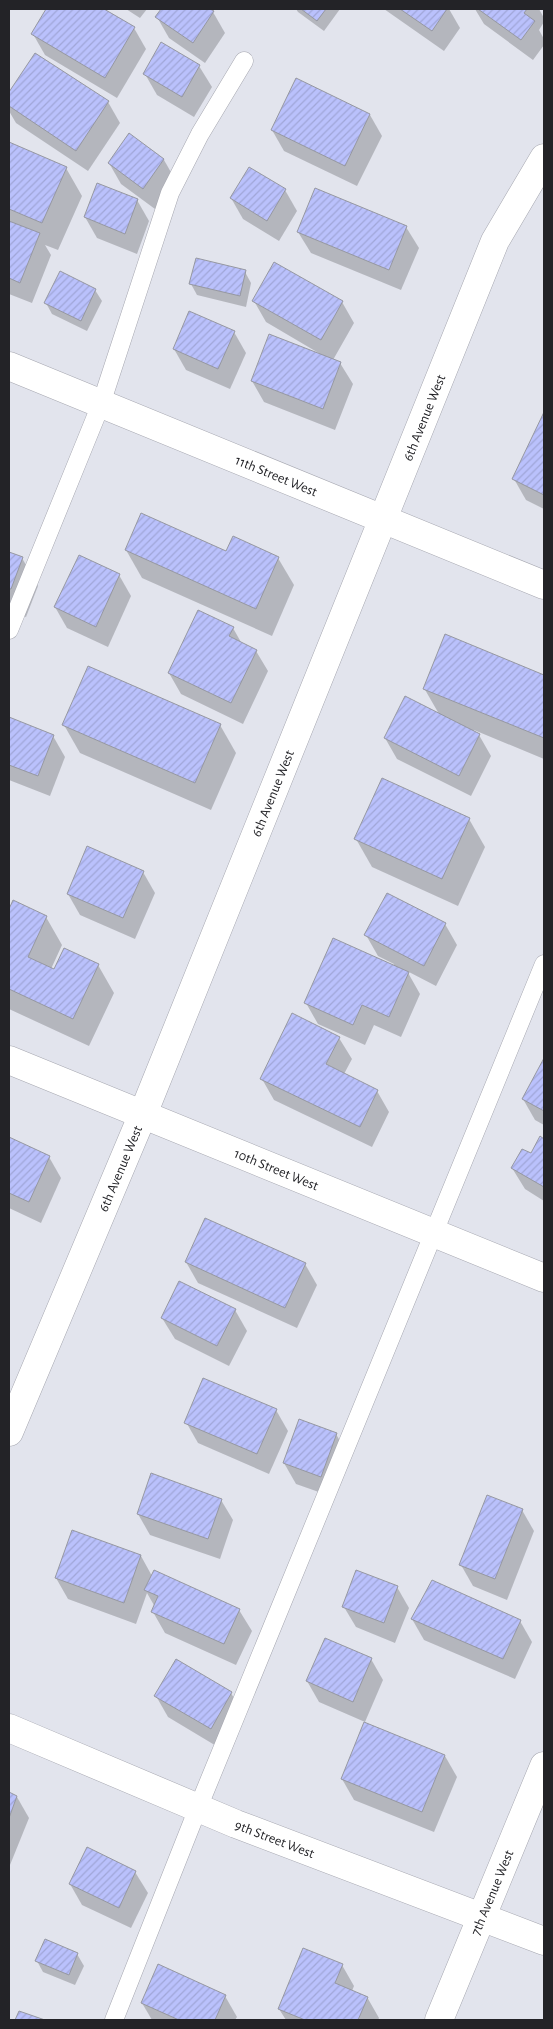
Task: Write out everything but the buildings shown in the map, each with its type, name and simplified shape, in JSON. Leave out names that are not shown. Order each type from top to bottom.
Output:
[{"type":"street","name":"6th Avenue West","points":[[9,1432],[143,1114],[495,241],[544,158]]},
{"type":"street","name":"11th Street West","points":[[9,366],[544,585]]},
{"type":"street","name":"10th Street West","points":[[9,1060],[544,1278]]},
{"type":"street","name":"9th Street West","points":[[9,1728],[236,1824],[544,1941]]},
{"type":"street","name":"7th Avenue West","points":[[440,2020],[544,1766]]},
{"type":"lane","points":[[9,630],[101,404],[170,193],[200,134],[244,61]]},
{"type":"lane","points":[[114,2020],[198,1808],[544,964]]}]
